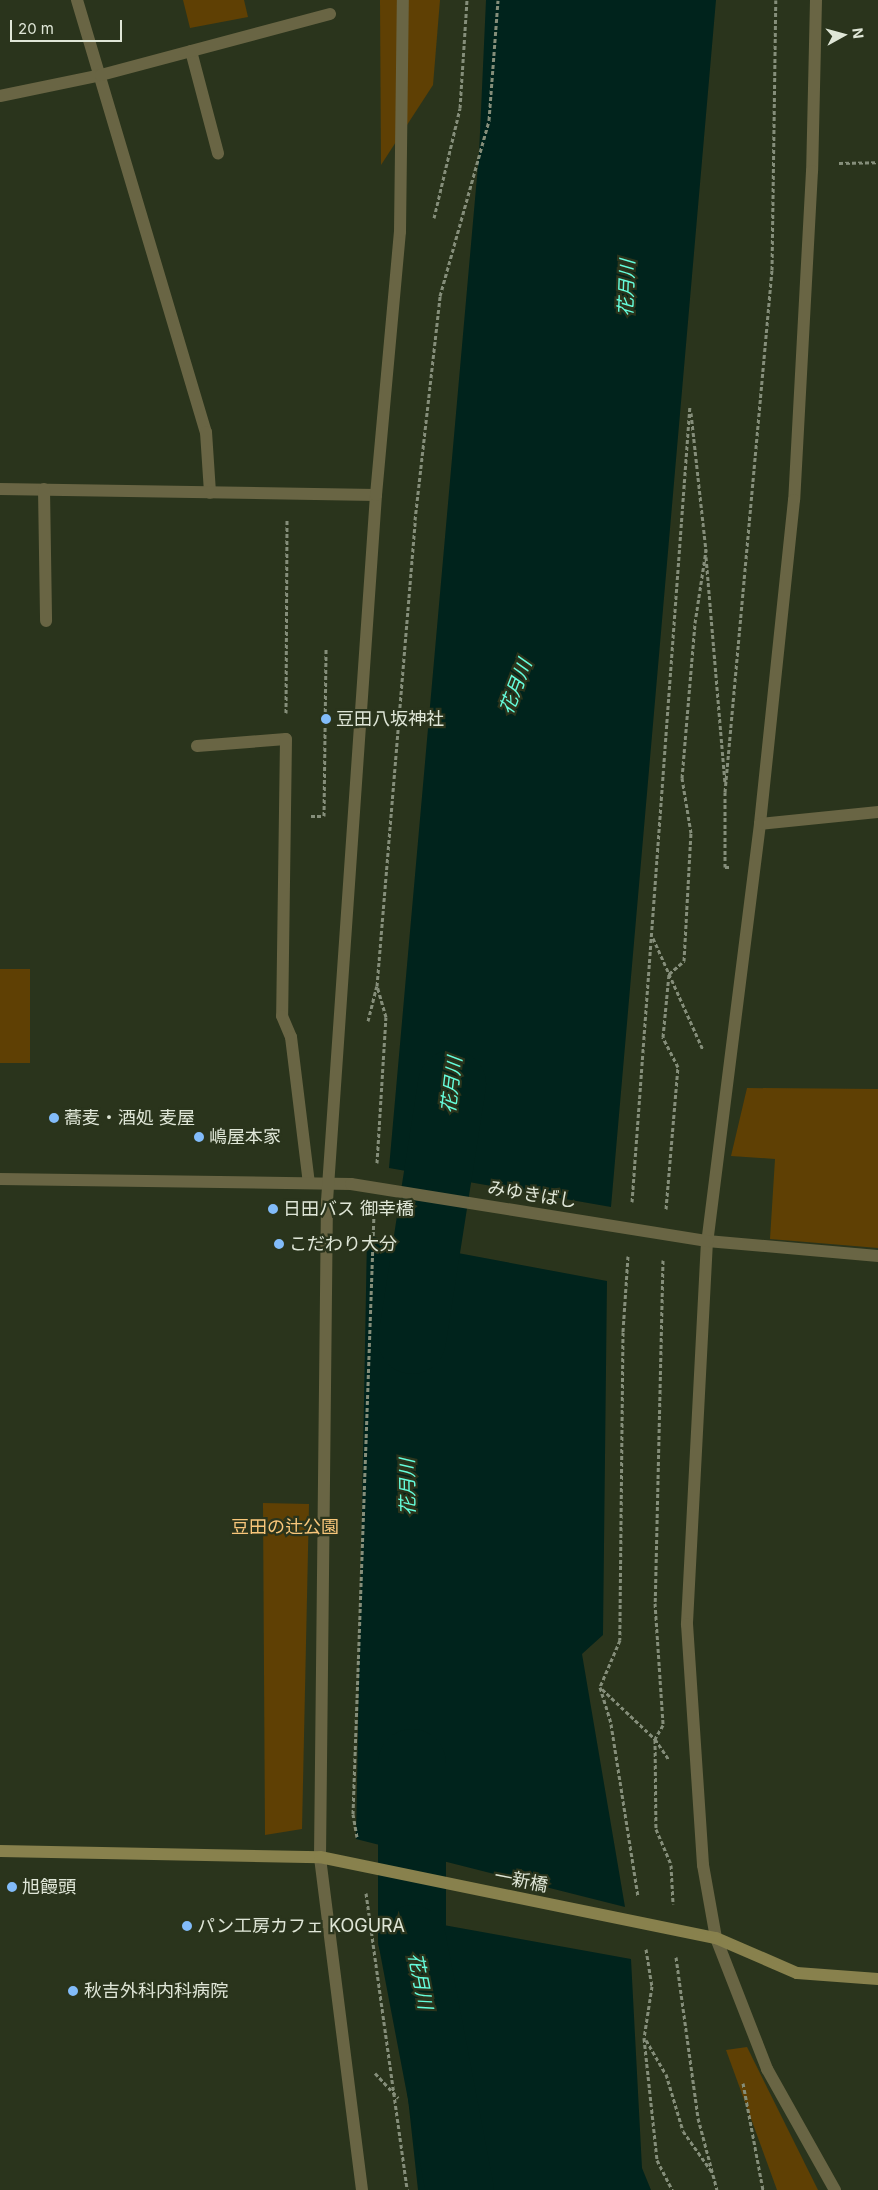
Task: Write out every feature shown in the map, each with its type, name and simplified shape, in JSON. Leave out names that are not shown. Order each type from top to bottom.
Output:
[{"type":"street","points":[[77,0],[101,75],[206,432],[210,493]]},
{"type":"street","points":[[362,2190],[320,1857],[328,1183],[376,495],[400,232],[403,0]]},
{"type":"street","points":[[816,0],[812,163],[794,500],[760,824],[707,1241],[687,1624],[703,1865],[716,1938],[767,2069],[834,2190]]},
{"type":"street","points":[[0,96],[101,75],[330,14]]},
{"type":"street","points":[[191,51],[218,152]]},
{"type":"street","points":[[0,488],[376,495]]},
{"type":"street","points":[[44,489],[46,621]]},
{"type":"street","points":[[197,746],[286,738],[282,1016],[291,1038],[309,1183]]},
{"type":"street","points":[[760,824],[878,812]]},
{"type":"street","name":"みゆきばし","points":[[0,1180],[351,1184],[707,1241],[878,1256]]},
{"type":"street","name":"一新橋","points":[[0,1852],[320,1857],[716,1938],[797,1973],[878,1979]]},
{"type":"path","points":[[434,218],[460,108],[467,0]]},
{"type":"path","points":[[376,1175],[386,1017],[377,986],[418,501],[440,296],[490,120],[498,0]]},
{"type":"path","points":[[755,866],[725,867],[726,792],[772,270],[776,0]]},
{"type":"path","points":[[812,163],[878,162]]},
{"type":"path","points":[[632,1213],[690,405],[706,550],[726,792]]},
{"type":"path","points":[[286,738],[287,494]]},
{"type":"path","points":[[666,1202],[678,1067],[663,1037],[669,974],[684,961],[691,833],[682,778],[695,623],[706,550]]},
{"type":"path","points":[[286,817],[324,816],[326,649]]},
{"type":"path","points":[[652,937],[705,1055]]},
{"type":"path","points":[[358,1843],[354,1804],[374,1204]]},
{"type":"path","points":[[628,1253],[622,1332],[620,1640],[600,1687],[611,1724],[638,1899]]},
{"type":"path","points":[[660,1317],[655,1603],[663,1725],[656,1739],[656,1829],[672,1865],[674,1912]]},
{"type":"path","points":[[600,1687],[656,1739]]},
{"type":"path","points":[[364,1882],[407,2190]]},
{"type":"path","points":[[644,1938],[652,1986],[644,2038],[657,2160],[672,2190]]},
{"type":"path","points":[[676,1949],[698,2118],[718,2190]]},
{"type":"path","points":[[644,2038],[666,2074],[683,2131],[713,2174]]},
{"type":"green space","points":[[183,0],[244,0],[248,17],[190,28]]},
{"type":"green space","points":[[380,0],[440,0],[433,85],[381,165]]},
{"type":"green space","points":[[0,969],[30,969],[30,1063],[0,1063]]},
{"type":"green space","points":[[747,1088],[878,1089],[878,1248],[770,1239],[775,1159],[731,1156]]},
{"type":"green space","name":"豆田の辻公園","points":[[263,1503],[309,1504],[302,1829],[265,1835]]},
{"type":"green space","points":[[747,2047],[818,2190],[777,2190],[726,2050]]},
{"type":"water","points":[[486,0],[716,0],[611,1207],[389,1168],[479,154]]},
{"type":"water","points":[[367,1236],[607,1281],[603,1635],[582,1654],[625,1907],[356,1839]]},
{"type":"water","points":[[388,1915],[631,1959],[642,2168],[651,2190],[418,2190]]},
{"type":"waterway","name":"花月川","points":[[412,1340],[452,1084]]},
{"type":"waterway","name":"花月川","points":[[412,1763],[412,1939],[460,2190]]},
{"type":"place","name":"豆田八坂神社","points":[[326,719]]},
{"type":"place","name":"蕎麦・酒処 麦屋","points":[[54,1118]]},
{"type":"place","name":"嶋屋本家","points":[[199,1137]]},
{"type":"place","name":"日田バス 御幸橋","points":[[273,1209]]},
{"type":"place","name":"こだわり大分","points":[[279,1244]]},
{"type":"place","name":"旭饅頭","points":[[12,1887]]},
{"type":"place","name":"パン工房カフェ KOGURA","points":[[187,1926]]},
{"type":"place","name":"秋吉外科内科病院","points":[[73,1991]]}]
